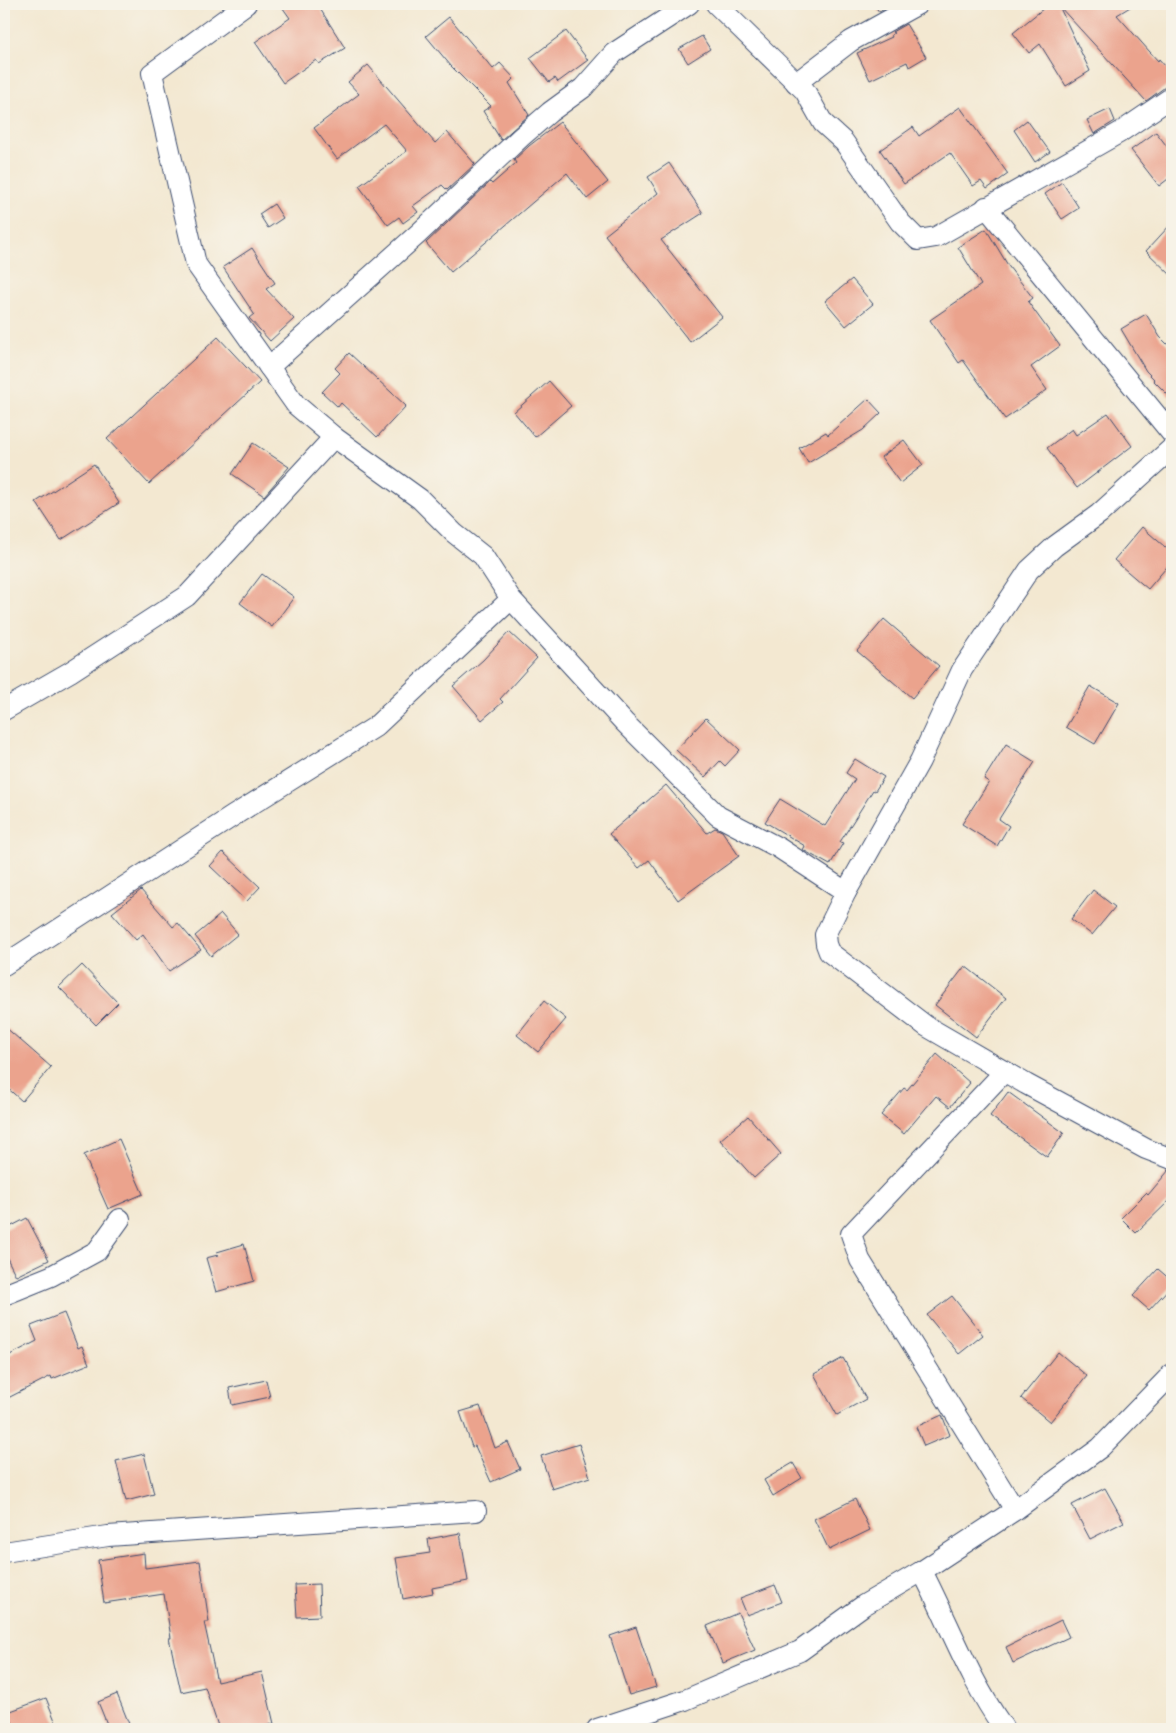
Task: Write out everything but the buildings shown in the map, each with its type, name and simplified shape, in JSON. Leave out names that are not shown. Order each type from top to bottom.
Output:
[{"type":"street","points":[[246,4],[152,73],[196,264],[296,406],[334,437],[420,499],[454,533],[483,556],[511,599],[624,722],[718,816],[779,848],[846,892]]},
{"type":"street","points":[[269,367],[418,234],[521,137],[550,112],[583,88],[614,53],[689,4]]},
{"type":"street","points":[[716,4],[806,91],[823,123],[844,142],[900,222],[918,240],[936,237],[986,207],[1119,134],[1172,97]]},
{"type":"street","points":[[796,83],[852,41],[918,4]]},
{"type":"street","points":[[986,207],[1172,434]]},
{"type":"street","points":[[4,710],[70,672],[187,596],[334,437]]},
{"type":"street","points":[[1172,448],[1099,514],[1055,546],[1029,570],[962,670],[920,761],[846,892],[826,936],[829,952],[926,1026],[1146,1149],[1172,1159]]},
{"type":"street","points":[[4,965],[233,816],[375,727],[511,599]]},
{"type":"street","points":[[1005,1071],[851,1234],[860,1260],[1015,1510]]},
{"type":"street","points":[[4,1295],[51,1276],[97,1251],[120,1219]]},
{"type":"street","points":[[597,1729],[685,1700],[800,1652],[864,1605],[922,1572],[1015,1510],[1100,1448],[1172,1374]]},
{"type":"street","points":[[4,1552],[108,1536],[476,1511]]},
{"type":"street","points":[[922,1572],[991,1710],[1003,1727]]}]
